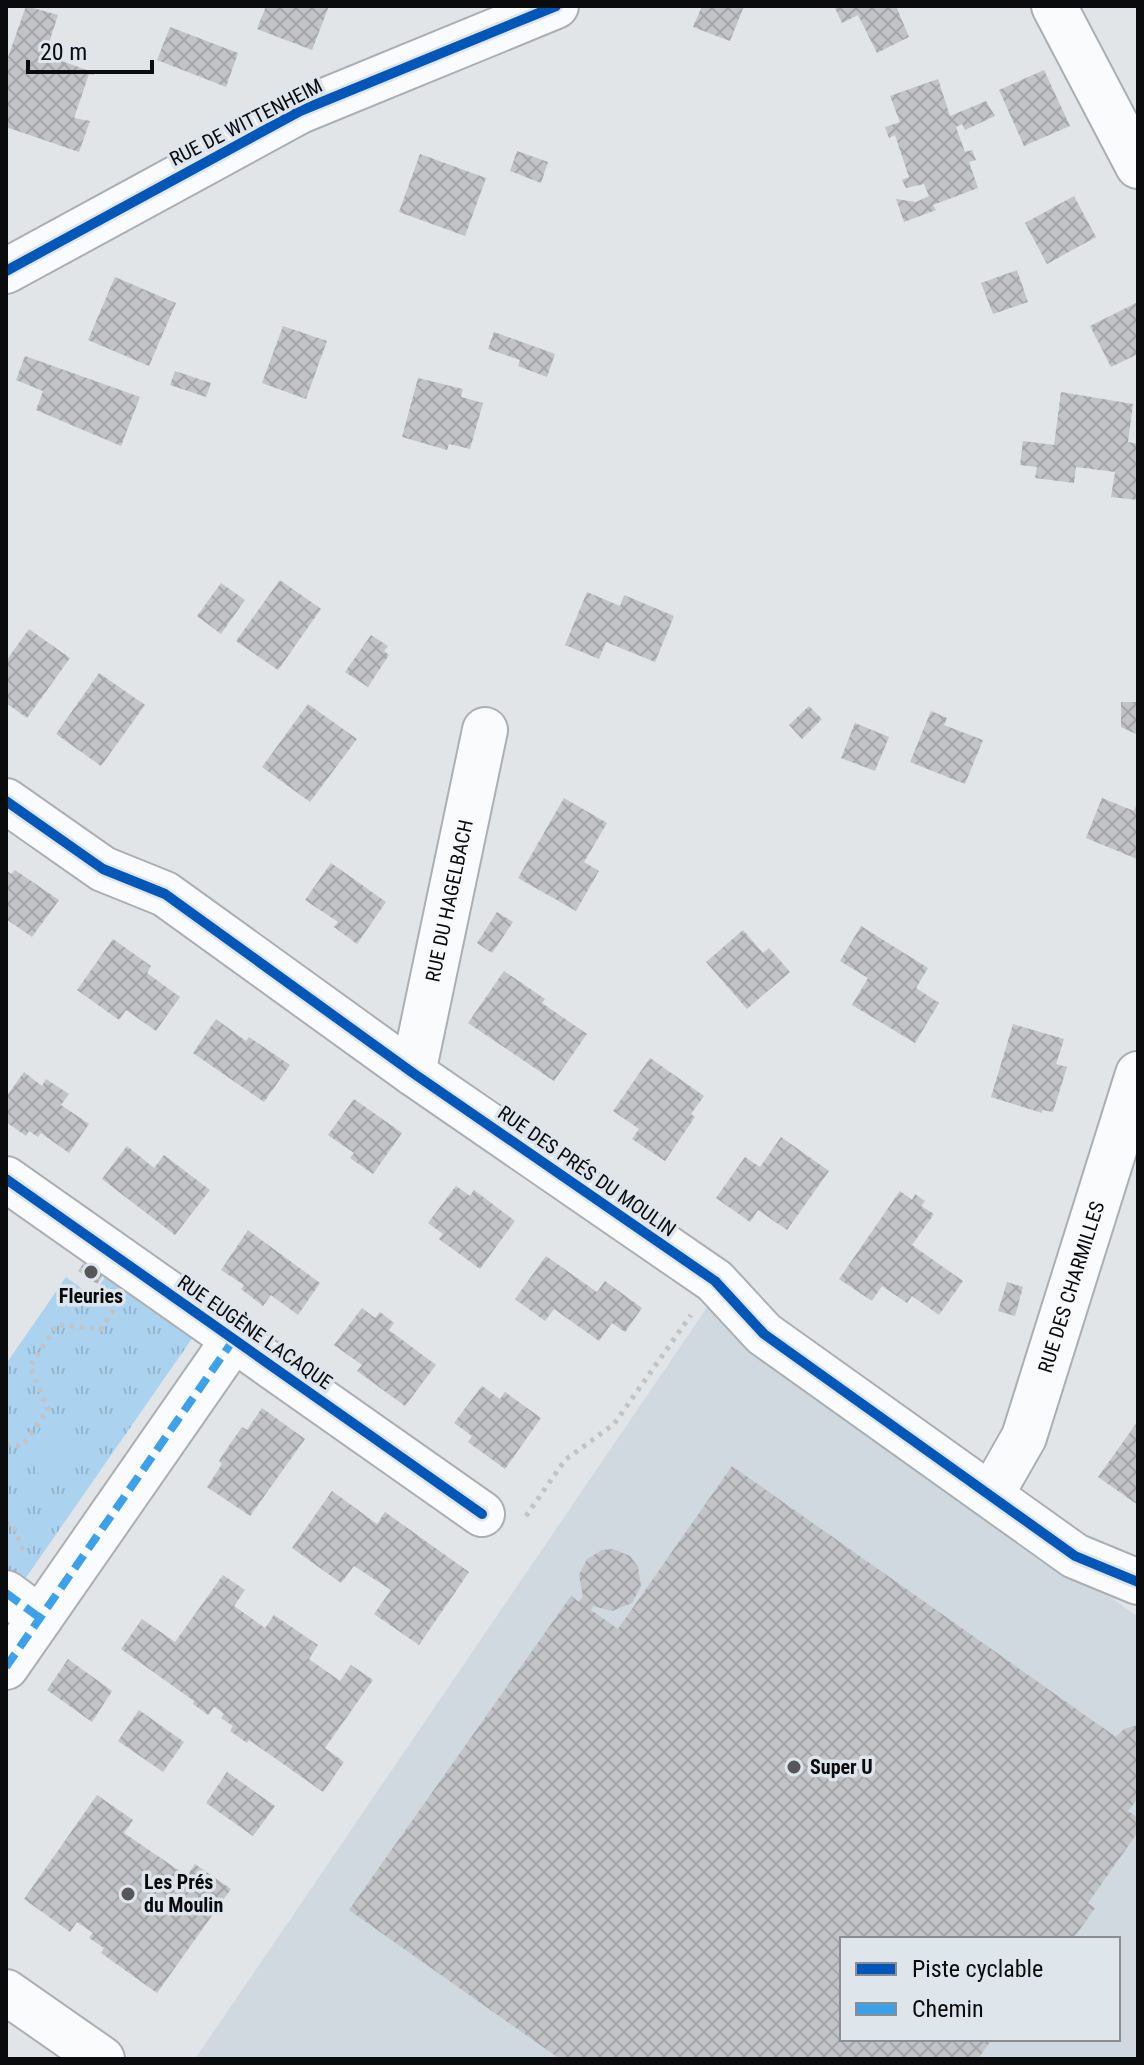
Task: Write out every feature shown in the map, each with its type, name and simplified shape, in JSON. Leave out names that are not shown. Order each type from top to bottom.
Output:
[{"type":"street","name":"RUE DE WITTENHEIM","points":[[6,271],[300,111],[556,6]]},
{"type":"street","points":[[1054,6],[1138,166]]},
{"type":"street","name":"RUE DU HAGELBACH","points":[[413,1073],[485,730]]},
{"type":"street","name":"RUE DES PRÉS DU MOULIN","points":[[6,801],[103,869],[165,894],[413,1073],[715,1281],[764,1334],[1075,1556],[1138,1582]]},
{"type":"street","name":"RUE DES CHARMILLES","points":[[991,1495],[1024,1437],[1138,1074]]},
{"type":"street","name":"RUE EUGÈNE LACAQUE","points":[[6,1179],[482,1514]]},
{"type":"street","name":"RUE EUGÈNE LACAQUE","points":[[6,1667],[23,1606],[234,1339]]},
{"type":"street","points":[[6,1992],[102,2059]]},
{"type":"path","points":[[6,1445],[22,1446],[48,1410],[30,1366],[57,1325],[101,1329],[139,1272]]},
{"type":"path","points":[[482,1514],[513,1536],[565,1460],[614,1424],[715,1281]]},
{"type":"shaded area","name":"Super U","points":[[708,1306],[1138,1617],[1138,2059],[195,2059]]},
{"type":"green space","points":[[111,1269],[198,1330],[23,1582],[6,1570],[6,1364],[66,1277],[92,1296]]},
{"type":"green space","points":[[50,1416],[87,1445],[78,1462],[47,1487],[25,1452]]},
{"type":"building","points":[[26,6],[58,15],[45,55],[95,73],[89,74],[74,118],[90,121],[79,152],[6,127],[6,63]]},
{"type":"building","points":[[266,6],[329,6],[312,50],[257,29]]},
{"type":"building","points":[[702,6],[744,6],[730,41],[693,27]]},
{"type":"building","points":[[834,6],[896,6],[909,37],[877,53],[858,15],[842,23]]},
{"type":"building","points":[[170,27],[238,53],[226,87],[157,60]]},
{"type":"building","points":[[1044,70],[1070,126],[1024,146],[999,90]]},
{"type":"building","points":[[938,79],[950,116],[986,101],[995,116],[965,130],[962,124],[956,127],[965,152],[972,150],[976,160],[969,162],[978,188],[933,205],[936,210],[904,222],[896,199],[916,202],[929,196],[924,184],[906,188],[902,180],[909,177],[895,135],[889,138],[885,127],[900,122],[890,96]]},
{"type":"building","points":[[517,151],[548,162],[541,183],[510,171]]},
{"type":"building","points":[[420,154],[486,178],[465,236],[399,212]]},
{"type":"building","points":[[1074,196],[1096,237],[1047,264],[1025,223]]},
{"type":"building","points":[[1017,270],[1028,302],[993,314],[981,283]]},
{"type":"building","points":[[115,277],[176,303],[149,366],[88,340]]},
{"type":"building","points":[[1138,302],[1138,354],[1111,367],[1090,326]]},
{"type":"building","points":[[283,326],[327,341],[306,399],[262,383]]},
{"type":"building","points":[[494,332],[555,354],[547,377],[518,366],[520,360],[488,349]]},
{"type":"building","points":[[25,356],[140,397],[121,446],[36,410],[43,391],[16,380]]},
{"type":"building","points":[[175,371],[211,383],[206,397],[170,385]]},
{"type":"building","points":[[418,378],[463,389],[461,397],[483,403],[470,449],[449,444],[447,450],[402,437]]},
{"type":"building","points":[[1061,392],[1133,404],[1128,442],[1138,444],[1138,500],[1111,497],[1115,472],[1076,467],[1074,483],[1035,478],[1037,467],[1020,465],[1023,441],[1054,445]]},
{"type":"building","points":[[280,580],[321,609],[278,670],[236,641]]},
{"type":"building","points":[[221,583],[245,600],[221,634],[197,616]]},
{"type":"building","points":[[587,592],[620,606],[624,595],[674,616],[655,662],[606,642],[599,659],[565,645]]},
{"type":"building","points":[[29,629],[70,658],[27,718],[6,703],[6,661]]},
{"type":"building","points":[[371,635],[388,646],[384,651],[389,655],[368,687],[345,672]]},
{"type":"building","points":[[99,673],[145,705],[101,766],[56,734]]},
{"type":"building","points":[[1121,702],[1138,702],[1138,735],[1121,727]]},
{"type":"building","points":[[308,704],[357,739],[310,802],[262,767]]},
{"type":"building","points":[[809,706],[822,719],[802,739],[789,725]]},
{"type":"building","points":[[931,711],[947,718],[944,725],[983,740],[965,784],[910,762]]},
{"type":"building","points":[[855,723],[889,737],[875,771],[841,758]]},
{"type":"building","points":[[564,798],[607,823],[584,862],[599,871],[576,911],[518,878]]},
{"type":"building","points":[[1102,798],[1134,811],[1138,801],[1137,859],[1086,838]]},
{"type":"building","points":[[331,863],[386,902],[357,944],[334,927],[338,922],[305,900]]},
{"type":"building","points":[[6,870],[11,874],[15,870],[59,900],[32,937],[6,919]]},
{"type":"building","points":[[497,912],[513,922],[492,953],[477,943]]},
{"type":"building","points":[[861,926],[928,968],[916,988],[939,1003],[915,1043],[852,1005],[868,978],[840,961]]},
{"type":"building","points":[[743,930],[763,953],[769,948],[790,972],[747,1009],[706,962]]},
{"type":"building","points":[[113,939],[151,966],[147,973],[180,997],[156,1031],[126,1010],[119,1020],[77,990]]},
{"type":"building","points":[[504,971],[545,999],[542,1003],[587,1034],[554,1081],[468,1023]]},
{"type":"building","points":[[216,1019],[246,1041],[249,1037],[290,1065],[264,1102],[193,1053]]},
{"type":"building","points":[[1013,1024],[1064,1039],[1056,1064],[1067,1067],[1053,1112],[1042,1110],[1042,1113],[991,1097]]},
{"type":"building","points":[[650,1058],[704,1096],[691,1114],[695,1117],[665,1161],[632,1139],[639,1129],[613,1111]]},
{"type":"building","points":[[24,1072],[42,1086],[46,1079],[69,1094],[61,1105],[89,1124],[69,1153],[41,1133],[38,1137],[29,1131],[26,1136],[6,1122],[6,1097]]},
{"type":"building","points":[[354,1099],[402,1133],[373,1174],[350,1158],[354,1153],[328,1135]]},
{"type":"building","points":[[781,1137],[829,1171],[787,1230],[758,1210],[750,1222],[716,1198],[745,1157],[760,1167]]},
{"type":"building","points":[[127,1146],[154,1168],[164,1155],[210,1190],[175,1235],[102,1179]]},
{"type":"building","points":[[456,1186],[470,1196],[474,1190],[515,1221],[480,1269],[439,1239],[443,1234],[428,1223]]},
{"type":"building","points":[[900,1191],[912,1200],[915,1194],[925,1201],[921,1206],[934,1214],[912,1245],[963,1281],[939,1315],[912,1296],[907,1303],[882,1286],[872,1301],[839,1279]]},
{"type":"building","points":[[248,1230],[320,1283],[298,1315],[271,1295],[263,1306],[241,1289],[244,1285],[221,1270]]},
{"type":"building","points":[[546,1256],[597,1292],[605,1281],[642,1308],[625,1332],[612,1323],[599,1341],[554,1309],[545,1321],[515,1299]]},
{"type":"building","name":"Fleuries","points":[[86,1260],[105,1273],[97,1284],[78,1271]]},
{"type":"building","points":[[1007,1282],[1023,1287],[1015,1316],[998,1311]]},
{"type":"building","points":[[362,1308],[375,1318],[380,1312],[394,1323],[389,1330],[436,1365],[405,1406],[357,1371],[362,1365],[334,1345]]},
{"type":"building","points":[[482,1386],[500,1399],[505,1392],[541,1418],[505,1469],[468,1442],[472,1436],[454,1423]]},
{"type":"building","points":[[262,1408],[305,1439],[250,1516],[207,1487],[230,1444],[242,1427],[247,1430]]},
{"type":"building","points":[[1138,1421],[1138,1505],[1098,1477]]},
{"type":"building","name":"Super U","points":[[732,1466],[1116,1737],[1124,1729],[1138,1725],[1138,1798],[1128,1811],[1138,1818],[1138,1832],[1088,1903],[1095,1908],[1074,1937],[840,1937],[840,2041],[991,2041],[978,2059],[560,2059],[349,1910],[571,1596],[579,1602],[583,1596],[579,1575],[587,1559],[602,1550],[613,1549],[630,1556],[638,1567],[641,1586],[632,1603],[612,1611],[593,1606],[591,1610],[618,1629]]},
{"type":"building","points":[[332,1491],[377,1524],[385,1512],[469,1572],[419,1645],[374,1614],[391,1590],[354,1566],[341,1583],[292,1548]]},
{"type":"building","points":[[223,1575],[245,1590],[234,1606],[265,1628],[274,1615],[318,1645],[309,1659],[340,1681],[351,1665],[373,1680],[325,1748],[344,1762],[323,1792],[249,1740],[247,1743],[230,1731],[233,1726],[221,1718],[224,1714],[219,1710],[214,1707],[208,1715],[193,1704],[194,1701],[121,1649],[142,1619],[175,1642]]},
{"type":"building","points":[[68,1659],[112,1691],[92,1722],[47,1690]]},
{"type":"building","points":[[139,1710],[184,1742],[163,1772],[118,1741]]},
{"type":"building","points":[[227,1772],[275,1806],[253,1836],[206,1803]]},
{"type":"building","name":"Les Prés du Moulin","points":[[97,1795],[133,1820],[124,1833],[187,1876],[195,1864],[231,1889],[157,1993],[101,1953],[104,1948],[89,1938],[93,1933],[77,1922],[70,1932],[24,1899]]},
{"type":"marked path","points":[[6,1667],[234,1339]]},
{"type":"marked path","points":[[6,1593],[40,1618]]},
{"type":"cycle path","points":[[6,271],[300,111],[556,6]]},
{"type":"cycle path","points":[[6,801],[103,869],[165,894],[413,1073],[715,1281],[764,1334],[1075,1556],[1138,1582]]},
{"type":"cycle path","points":[[6,1179],[482,1514]]},
{"type":"place","name":"Fleuries","points":[[91,1272]]},
{"type":"place","name":"Super U","points":[[794,1767]]},
{"type":"place","name":"Les Prés du Moulin","points":[[128,1894]]}]
